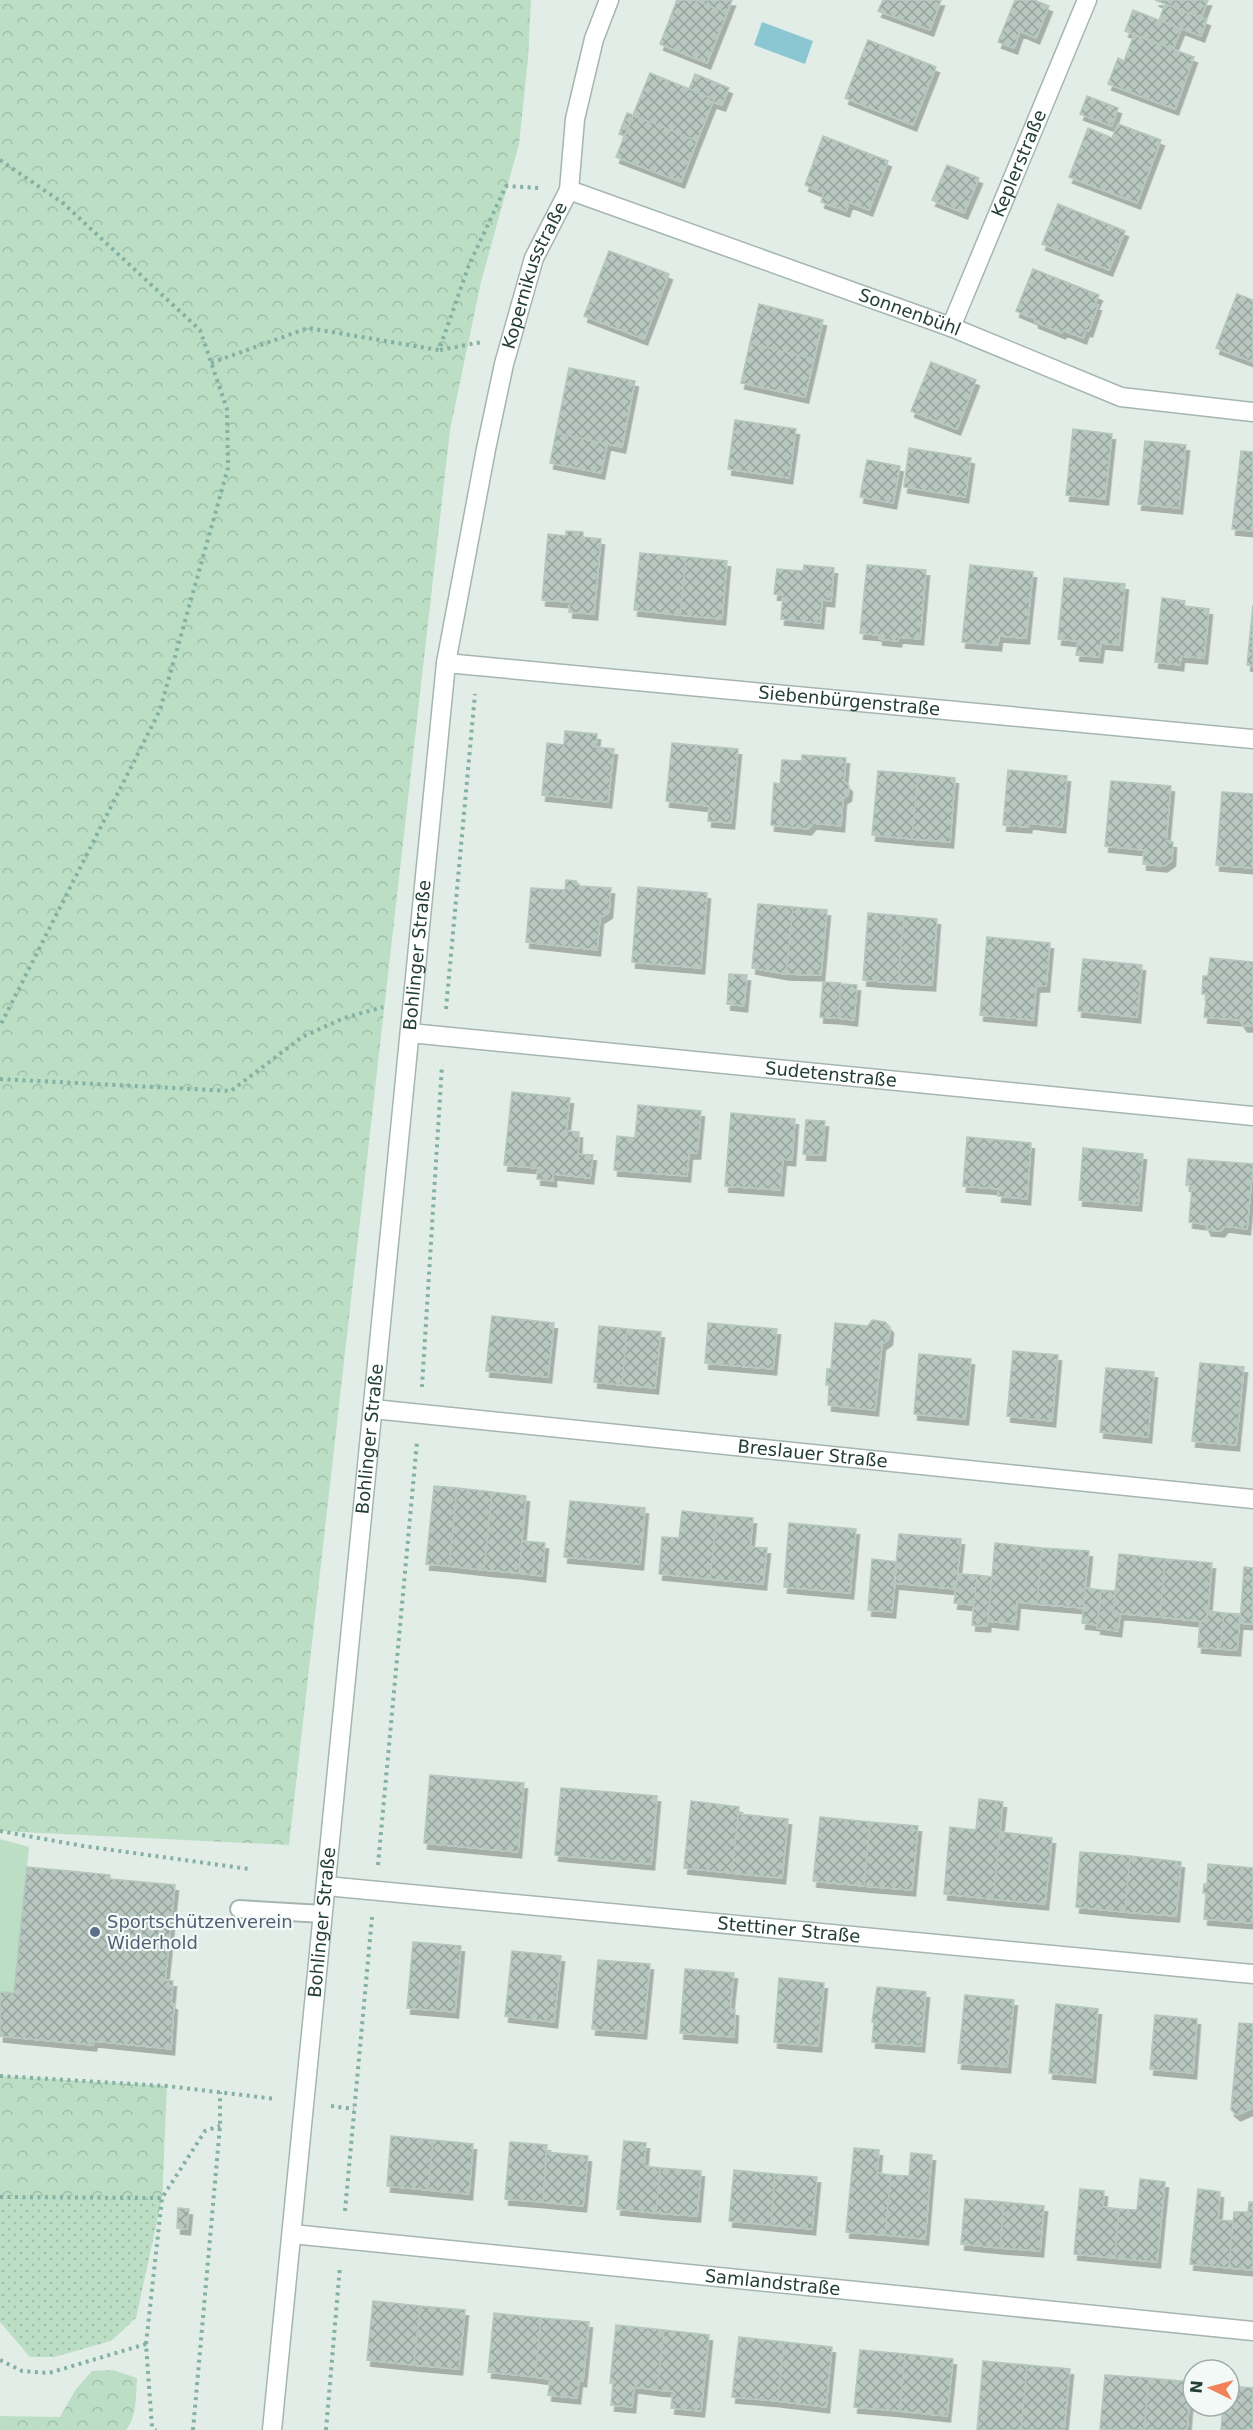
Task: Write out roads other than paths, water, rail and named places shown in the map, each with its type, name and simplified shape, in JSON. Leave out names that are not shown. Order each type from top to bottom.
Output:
[{"type":"street","name":"Kopernikusstraße","points":[[486,449],[534,258],[569,190],[574,119],[594,39],[609,0]]},
{"type":"street","name":"Keplerstraße","points":[[951,327],[1087,0]]},
{"type":"street","name":"Sonnenbühl","points":[[569,190],[951,327],[1121,397],[1253,412]]},
{"type":"street","name":"Bohlinger Straße","points":[[272,2430],[446,663],[486,449]]},
{"type":"street","name":"Siebenbürgenstraße","points":[[446,663],[1253,739]]},
{"type":"street","name":"Sudetenstraße","points":[[410,1033],[1253,1116]]},
{"type":"street","name":"Breslauer Straße","points":[[373,1409],[1253,1499]]},
{"type":"street","name":"Stettiner Straße","points":[[326,1886],[1253,1974]]},
{"type":"street","name":"Samlandstraße","points":[[292,2234],[1253,2331]]},
{"type":"lane","points":[[239,1909],[323,1914]]},
{"type":"water","points":[[762,22],[813,41],[805,64],[754,45]]},
{"type":"place","name":"Sportschützenverein Widerhold","points":[[95,1932]]}]
